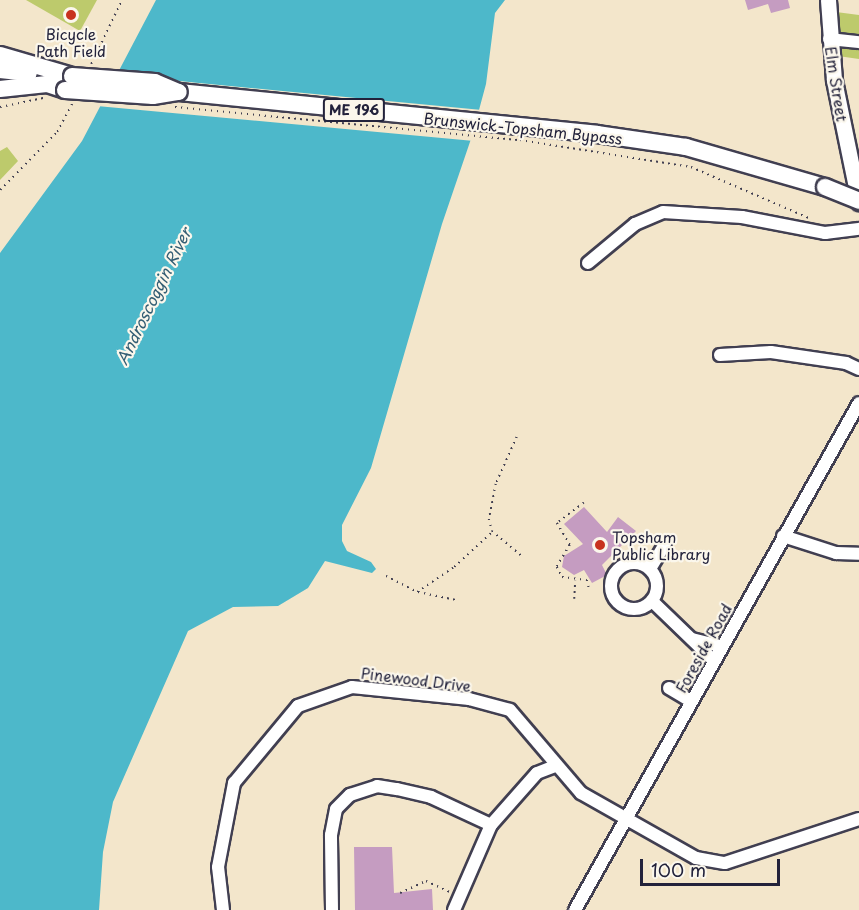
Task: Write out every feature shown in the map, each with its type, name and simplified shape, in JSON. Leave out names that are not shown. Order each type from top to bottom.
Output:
[{"type":"highway","points":[[0,55],[69,83]]},
{"type":"highway","points":[[0,70],[69,83]]},
{"type":"highway","name":"Brunswick-Topsham Bypass","points":[[69,83],[155,82],[179,92],[525,134],[686,147],[825,187],[859,201]]},
{"type":"highway","points":[[0,89],[69,83]]},
{"type":"highway","points":[[0,99],[69,83]]},
{"type":"main road","name":"Elm Street","points":[[828,0],[829,39],[834,80],[859,201]]},
{"type":"street","points":[[829,39],[859,42]]},
{"type":"street","points":[[588,263],[635,224],[663,213],[742,217],[825,233],[859,229]]},
{"type":"street","points":[[720,355],[771,352],[846,363],[859,369]]},
{"type":"street","name":"Foreside Road","points":[[575,910],[859,403]]},
{"type":"street","points":[[783,536],[836,553],[859,554]]},
{"type":"street","points":[[650,569],[665,544]]},
{"type":"street","points":[[629,564],[650,569],[657,581],[652,601],[640,609],[626,608],[615,599],[611,585],[616,572],[629,564]]},
{"type":"street","points":[[652,601],[713,660]]},
{"type":"street","points":[[692,639],[721,646]]},
{"type":"street","name":"Pinewood Drive","points":[[223,910],[218,867],[234,783],[298,706],[352,687],[469,699],[510,710],[555,766],[581,793],[696,858],[725,863],[859,819]]},
{"type":"street","points":[[669,688],[691,700]]},
{"type":"street","points":[[453,910],[491,825],[537,773],[555,766]]},
{"type":"street","points":[[332,910],[331,835],[336,809],[350,795],[377,786],[397,789],[466,810],[491,825]]},
{"type":"path","points":[[0,108],[46,98]]},
{"type":"path","points":[[168,106],[525,134],[691,167],[815,220]]},
{"type":"path","points":[[517,437],[496,484],[489,519],[492,531],[521,555]]},
{"type":"path","points":[[584,503],[557,523],[570,541],[558,562],[558,571],[562,577],[587,580],[589,589]]},
{"type":"path","points":[[417,592],[454,567],[492,531]]},
{"type":"path","points":[[386,576],[417,592],[456,600]]},
{"type":"path","points":[[574,599],[576,580]]},
{"type":"path","points":[[400,893],[426,881],[463,891]]},
{"type":"path","points":[[417,885],[419,890]]},
{"type":"green space","name":"Bicycle Path Field","points":[[26,0],[97,0],[80,31]]},
{"type":"green space","points":[[836,12],[859,15],[859,59],[838,56]]},
{"type":"green space","points":[[7,147],[18,161],[0,180],[0,151]]},
{"type":"water","name":"Androscoggin River","points":[[156,0],[505,0],[495,13],[486,84],[472,136],[442,224],[371,468],[342,525],[342,541],[347,551],[371,562],[376,569],[372,573],[325,561],[308,588],[278,606],[233,607],[188,631],[113,802],[103,852],[99,910],[0,910],[0,253],[82,141]]},
{"type":"pier","points":[[114,74],[482,110],[474,141],[97,106]]},
{"type":"building","points":[[745,0],[788,0],[790,8],[771,13],[768,4],[748,10]]},
{"type":"building","name":"Topsham Public Library","points":[[584,507],[607,532],[618,517],[636,531],[602,565],[607,575],[592,583],[584,570],[574,575],[562,567],[564,556],[583,544],[564,524]]},
{"type":"building","points":[[354,847],[392,847],[394,893],[432,889],[433,910],[355,910]]},
{"type":"place","name":"Bicycle Path Field","points":[[71,15]]},
{"type":"place","name":"Topsham Public Library","points":[[600,545]]}]
